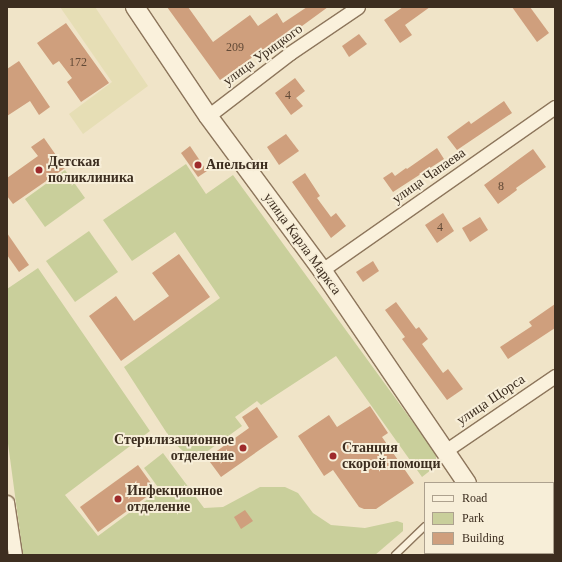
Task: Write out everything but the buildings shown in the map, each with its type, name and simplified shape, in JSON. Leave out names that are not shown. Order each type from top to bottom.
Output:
[{"type":"main road","name":"улица Карла Маркса","points":[[134,7],[208,116],[322,270],[466,482]]},
{"type":"street","name":"улица Урицкого","points":[[208,116],[290,53],[358,7]]},
{"type":"street","name":"улица Чапаева","points":[[322,270],[555,107]]},
{"type":"street","name":"улица Щорса","points":[[445,450],[555,376]]},
{"type":"street","points":[[7,502],[15,555]]},
{"type":"lane","points":[[395,555],[424,527]]},
{"type":"shaded area","points":[[60,7],[95,7],[148,86],[83,134],[69,114],[112,82]]},
{"type":"green space","points":[[186,164],[206,194],[233,175],[436,454],[436,466],[422,477],[336,356],[261,405],[257,401],[235,417],[242,426],[194,461],[172,441],[124,367],[220,298],[175,232],[132,261],[103,220]]},
{"type":"green space","points":[[65,170],[85,198],[45,227],[25,199]]},
{"type":"green space","points":[[89,231],[118,272],[75,302],[46,261]]},
{"type":"green space","points":[[38,268],[150,431],[65,495],[98,536],[160,490],[144,468],[163,453],[204,508],[223,507],[260,487],[285,487],[298,493],[313,513],[331,525],[365,528],[397,521],[403,523],[403,531],[375,555],[23,555],[7,436],[7,289]]},
{"type":"place","name":"Апельсин","points":[[198,165]]},
{"type":"place","name":"Детская поликлиника","points":[[39,170]]},
{"type":"place","name":"Стерилизационное отделение","points":[[243,448]]},
{"type":"place","name":"Станция скорой помощи","points":[[333,456]]},
{"type":"place","name":"Инфекционное отделение","points":[[118,499]]}]
